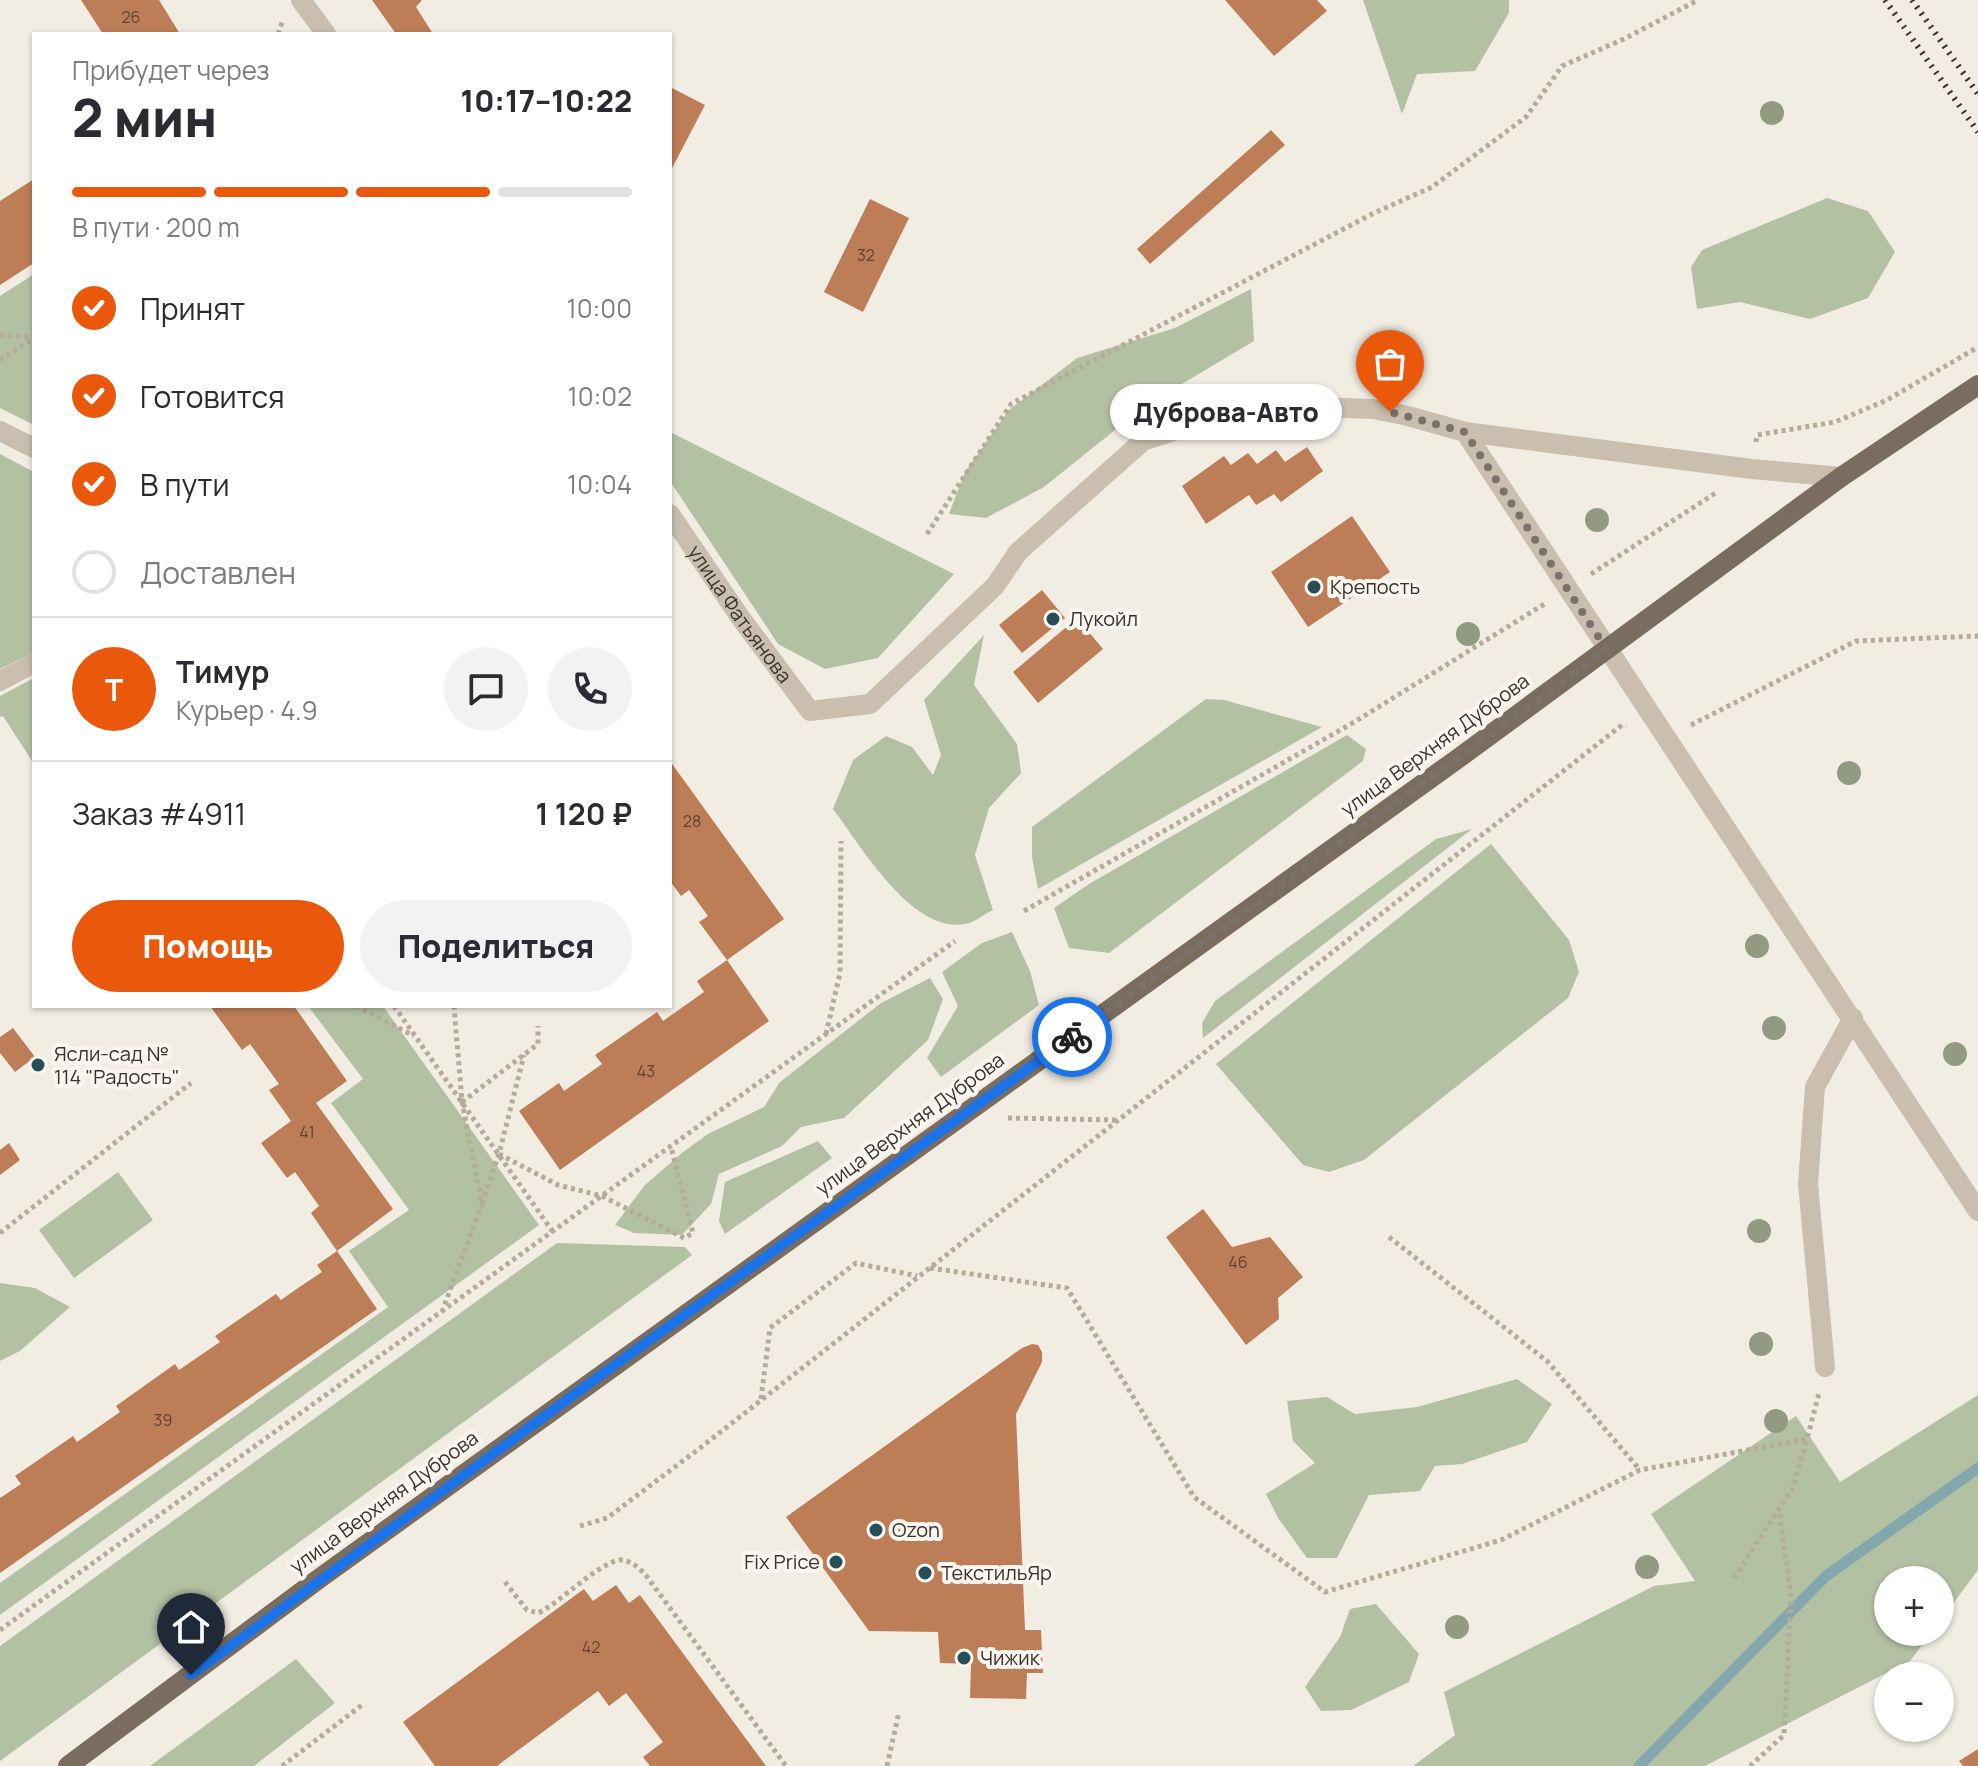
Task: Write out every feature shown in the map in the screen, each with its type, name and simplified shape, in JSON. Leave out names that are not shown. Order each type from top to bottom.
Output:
[{"type":"main road","name":"улица Верхняя Дуброва","points":[[68,1766],[513,1438],[1607,650],[1841,477],[1978,385]]},
{"type":"street","points":[[301,0],[325,32]]},
{"type":"street","name":"улица Фатьянова","points":[[672,517],[740,617],[810,711],[870,704],[995,586],[1018,552],[1143,441],[1253,405],[1373,409],[1465,432]]},
{"type":"street","points":[[0,431],[32,447]]},
{"type":"street","points":[[1465,432],[1752,469],[1841,477]]},
{"type":"street","points":[[1465,432],[1978,1211]]},
{"type":"street","points":[[0,681],[32,664]]},
{"type":"street","points":[[1825,1367],[1808,1184],[1815,1087],[1853,1018]]},
{"type":"path","points":[[927,534],[1011,404],[1374,213],[1432,187],[1526,117],[1562,66],[1624,39],[1698,0]]},
{"type":"path","points":[[0,335],[32,337]]},
{"type":"path","points":[[0,360],[32,338]]},
{"type":"path","points":[[1024,911],[1356,721],[1567,589]]},
{"type":"path","points":[[580,1526],[607,1518],[1622,725],[1665,737],[1856,641],[1978,636]]},
{"type":"path","points":[[826,1034],[840,973],[841,841]]},
{"type":"path","points":[[0,1630],[955,941]]},
{"type":"path","points":[[360,1008],[415,1036]]},
{"type":"path","points":[[395,1008],[553,1232]]},
{"type":"path","points":[[454,1008],[462,1102],[482,1204]]},
{"type":"path","points":[[462,1102],[538,1044],[538,1026]]},
{"type":"path","points":[[441,1313],[499,1154],[524,1055]]},
{"type":"path","points":[[0,1233],[191,1083]]},
{"type":"path","points":[[1023,1119],[1120,1120]]},
{"type":"path","points":[[499,1154],[558,1185],[602,1196],[684,1238],[693,1233],[671,1147]]},
{"type":"path","points":[[1389,1237],[1547,1361],[1640,1470]]},
{"type":"path","points":[[760,1400],[770,1328],[856,1263],[918,1276]]},
{"type":"path","points":[[929,1268],[1067,1288],[1194,1497],[1325,1592],[1501,1540],[1640,1470],[1807,1439]]},
{"type":"path","points":[[1734,1578],[1792,1489],[1825,1367]]},
{"type":"path","points":[[1750,1766],[1784,1735],[1791,1596],[1779,1510]]},
{"type":"path","points":[[505,1582],[527,1610],[538,1613],[609,1564],[625,1560],[634,1565],[645,1574],[786,1766]]},
{"type":"path","points":[[282,1766],[362,1705]]},
{"type":"path","points":[[887,1766],[899,1712]]},
{"type":"green space","points":[[1363,0],[1509,0],[1509,13],[1475,71],[1417,74],[1402,114]]},
{"type":"green space","points":[[1827,198],[1868,211],[1895,252],[1868,298],[1810,319],[1740,302],[1697,309],[1691,267],[1702,250]]},
{"type":"green space","points":[[32,275],[32,424],[0,408],[0,296]]},
{"type":"green space","points":[[1251,289],[1254,341],[1145,406],[1044,487],[986,518],[949,514],[965,472],[1009,410],[1077,358],[1175,328]]},
{"type":"green space","points":[[672,433],[954,574],[878,658],[825,669],[778,644],[672,484]]},
{"type":"green space","points":[[0,454],[32,471],[32,653],[0,669]]},
{"type":"green space","points":[[984,635],[974,685],[1017,744],[1021,773],[989,808],[975,855],[993,910],[965,924],[945,923],[907,902],[873,864],[833,809],[853,760],[886,736],[912,747],[933,775],[941,755],[924,700]]},
{"type":"green space","points":[[32,679],[32,761],[3,716],[0,717],[0,696]]},
{"type":"green space","points":[[1206,699],[1224,700],[1322,727],[1038,889],[1032,857],[1032,827]]},
{"type":"green space","points":[[1347,735],[1366,749],[1363,761],[1109,953],[1069,948],[1054,908],[1089,884]]},
{"type":"green space","points":[[1472,829],[1203,1038],[1202,1023],[1215,1001],[1436,839]]},
{"type":"green space","points":[[1491,844],[1569,940],[1579,972],[1568,998],[1364,1160],[1329,1172],[1303,1165],[1216,1064]]},
{"type":"green space","points":[[1012,932],[1030,971],[1039,1005],[941,1077],[927,1058],[958,1006],[942,972],[982,943]]},
{"type":"green space","points":[[930,978],[943,999],[928,1040],[844,1118],[801,1127],[782,1146],[719,1174],[711,1204],[682,1235],[634,1233],[615,1225],[644,1186],[683,1152],[708,1134],[764,1107],[780,1082],[881,1003]]},
{"type":"green space","points":[[310,1008],[384,1008],[539,1225],[0,1615],[0,1583],[388,1307],[349,1251],[409,1210],[331,1103],[363,1079]]},
{"type":"green space","points":[[818,1141],[832,1158],[725,1234],[719,1221],[725,1182]]},
{"type":"green space","points":[[118,1172],[153,1220],[74,1278],[39,1230]]},
{"type":"green space","points":[[557,1243],[685,1247],[692,1255],[0,1761],[0,1646]]},
{"type":"green space","points":[[0,1283],[35,1288],[70,1307],[20,1351],[0,1361]]},
{"type":"green space","points":[[1517,1379],[1552,1404],[1527,1442],[1462,1464],[1435,1466],[1420,1491],[1369,1495],[1337,1558],[1307,1558],[1278,1518],[1266,1494],[1315,1463],[1293,1441],[1287,1401],[1327,1397],[1355,1414],[1417,1407]]},
{"type":"green space","points":[[1978,1395],[1978,1570],[1954,1602],[1954,1566],[1874,1566],[1874,1646],[1921,1646],[1910,1661],[1874,1662],[1874,1679],[1705,1766],[1413,1766],[1455,1735],[1444,1692],[1654,1586],[1695,1581],[1651,1514],[1796,1416],[1840,1482]]},
{"type":"green space","points":[[1376,1604],[1419,1654],[1409,1682],[1351,1710],[1321,1711],[1305,1687],[1340,1637],[1350,1609]]},
{"type":"green space","points":[[296,1659],[335,1703],[254,1766],[150,1766]]},
{"type":"building","points":[[81,0],[159,0],[179,32],[102,32]]},
{"type":"building","points":[[372,0],[422,0],[416,7],[432,32],[395,32]]},
{"type":"building","points":[[1225,0],[1317,0],[1327,11],[1274,56]]},
{"type":"building","points":[[672,88],[705,105],[672,168]]},
{"type":"building","points":[[1271,130],[1285,145],[1150,264],[1137,249]]},
{"type":"building","points":[[32,180],[32,264],[0,285],[0,201]]},
{"type":"building","points":[[870,199],[909,218],[863,312],[824,292]]},
{"type":"building","points":[[1307,447],[1323,471],[1281,502],[1274,494],[1256,505],[1249,495],[1206,524],[1182,486],[1224,456],[1231,465],[1248,453],[1257,464],[1276,450],[1285,462]]},
{"type":"building","points":[[1352,516],[1390,572],[1308,627],[1271,572]]},
{"type":"building","points":[[1042,590],[1065,618],[1022,653],[999,625]]},
{"type":"building","points":[[1077,618],[1103,649],[1038,703],[1013,672]]},
{"type":"building","points":[[672,764],[784,919],[727,960],[699,922],[708,916],[689,890],[681,896],[672,884]]},
{"type":"building","points":[[727,960],[769,1021],[560,1170],[519,1111],[559,1083],[564,1091],[602,1064],[595,1055],[657,1012],[663,1021],[704,992],[697,981]]},
{"type":"building","points":[[211,1008],[295,1008],[347,1081],[316,1103],[393,1209],[337,1251],[311,1213],[319,1206],[295,1172],[287,1178],[261,1143],[291,1121],[269,1090],[279,1084],[250,1044],[242,1050]]},
{"type":"building","points":[[13,1028],[35,1057],[15,1072],[0,1053],[0,1037]]},
{"type":"building","points":[[9,1143],[20,1160],[0,1175],[0,1150]]},
{"type":"building","points":[[1203,1209],[1232,1247],[1270,1237],[1303,1277],[1278,1298],[1279,1319],[1246,1345],[1166,1237]]},
{"type":"building","points":[[337,1251],[377,1309],[0,1573],[0,1498],[21,1484],[15,1476],[73,1436],[77,1442],[120,1412],[116,1406],[175,1364],[179,1370],[220,1342],[215,1336],[276,1294],[281,1300],[322,1272],[317,1265]]},
{"type":"building","name":"ТекстильЯр","points":[[1038,1345],[1042,1352],[1042,1362],[1016,1414],[1025,1630],[1041,1630],[1043,1673],[1027,1673],[1026,1699],[970,1698],[971,1664],[940,1663],[938,1632],[869,1631],[786,1517],[1022,1348]]},
{"type":"building","points":[[616,1585],[629,1603],[640,1595],[766,1766],[650,1766],[643,1757],[663,1742],[626,1693],[609,1706],[598,1691],[497,1766],[435,1766],[403,1722],[584,1589],[593,1601]]},
{"type":"building","points":[[1978,1749],[1978,1766],[1963,1766],[1959,1761]]},
{"type":"waterway","points":[[1639,1766],[1826,1576],[1978,1468]]},
{"type":"railway","points":[[1885,0],[1978,132]]},
{"type":"railway","points":[[1912,0],[1978,94]]},
{"type":"way so far","points":[[1072,1037],[1607,650],[1465,432],[1390,412]]},
{"type":"place","name":"Дуброва-Авто","points":[[1390,412]]},
{"type":"place","name":"Крепость","points":[[1314,587]]},
{"type":"place","name":"Лукойл","points":[[1053,619]]},
{"type":"place","name":"Ясли-сад № 114 \"Радость\"","points":[[38,1065]]},
{"type":"place","name":"Ozon","points":[[876,1530]]},
{"type":"place","name":"Fix Price","points":[[836,1562]]},
{"type":"place","name":"ТекстильЯр","points":[[925,1573]]},
{"type":"place","name":"Чижик","points":[[964,1658]]},
{"type":"route","points":[[191,1675],[320,1578],[1072,1037]]}]
